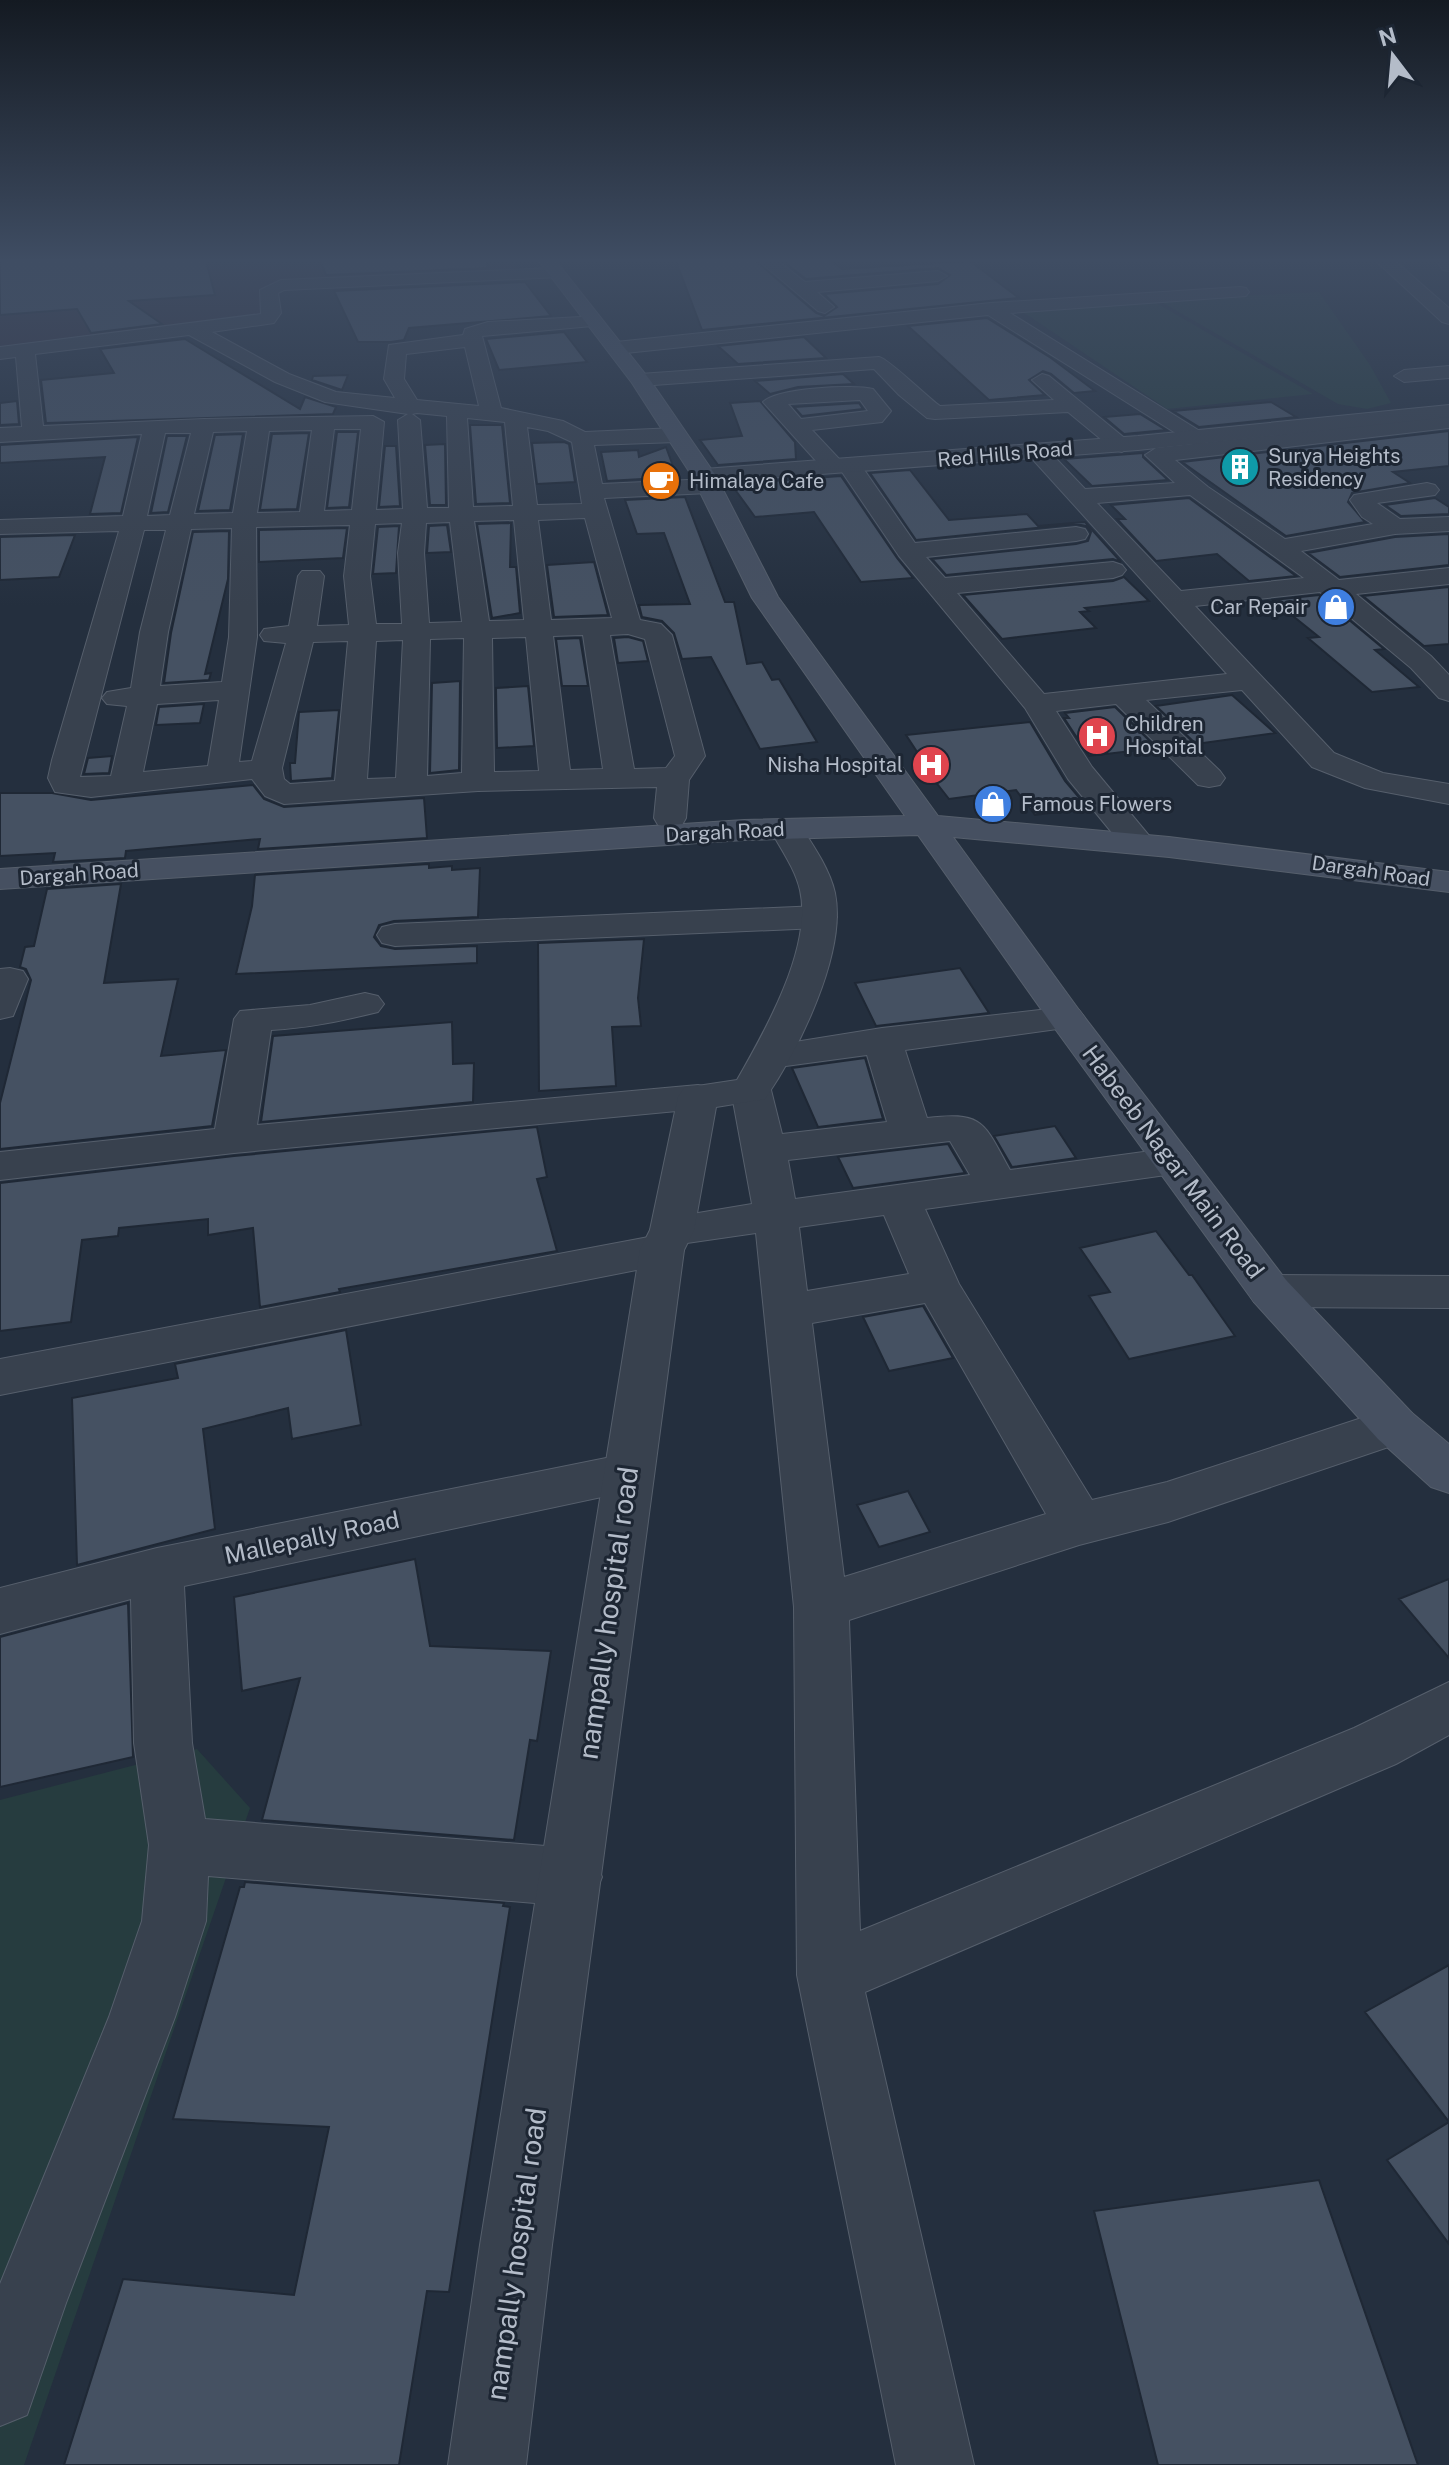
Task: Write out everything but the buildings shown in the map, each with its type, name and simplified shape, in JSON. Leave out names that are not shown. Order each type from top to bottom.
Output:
[{"type":"main road","name":"Habeeb Nagar Main Road","points":[[637,376],[707,481],[765,598],[1066,1018],[1270,1291],[1395,1426],[1449,1473]]},
{"type":"main road","name":"Dargah Road","points":[[0,879],[786,829],[921,817]]},
{"type":"main road","name":"Dargah Road","points":[[0,863],[670,818],[921,817],[1132,833],[1285,840],[1449,865]]},
{"type":"main road","name":"Dargah Road","points":[[1132,833],[1449,882]]},
{"type":"street","points":[[28,376],[33,433]]},
{"type":"street","points":[[278,376],[332,398],[410,414],[486,416],[555,426],[582,439],[676,435]]},
{"type":"street","points":[[394,376],[410,414],[415,515],[411,553],[418,659],[411,787]]},
{"type":"street","points":[[479,376],[486,416],[525,513],[555,779]]},
{"type":"street","points":[[640,380],[695,376]]},
{"type":"street","points":[[813,376],[828,395]]},
{"type":"street","points":[[794,426],[874,417],[880,411],[849,376]]},
{"type":"street","points":[[892,376],[935,413],[1135,400]]},
{"type":"street","points":[[1075,376],[1034,380],[1073,405],[1122,445]]},
{"type":"street","points":[[1099,376],[1195,438]]},
{"type":"street","points":[[906,391],[936,388]]},
{"type":"street","points":[[866,393],[787,398],[774,402],[794,426],[842,467],[908,551],[1037,704],[1079,772],[1132,833]]},
{"type":"street","points":[[1016,409],[1049,451],[1078,497],[1323,760],[1376,781],[1449,794]]},
{"type":"street","name":"Red Hills Road","points":[[0,527],[525,513],[707,481],[1122,445],[1449,411]]},
{"type":"street","points":[[0,435],[204,425],[373,422],[410,414]]},
{"type":"street","points":[[478,782],[477,628],[464,553],[461,514],[486,416]]},
{"type":"street","points":[[350,791],[363,631],[357,576],[373,422]]},
{"type":"street","points":[[1449,422],[1156,455],[1195,488],[1281,547],[1421,662],[1449,692]]},
{"type":"street","points":[[311,517],[324,423]]},
{"type":"street","points":[[222,774],[243,637],[244,519],[259,424]]},
{"type":"street","points":[[125,783],[154,632],[204,425]]},
{"type":"street","points":[[155,427],[134,522],[85,700],[72,734],[64,778],[66,785],[91,787],[266,768]]},
{"type":"street","points":[[582,439],[593,501],[628,626]]},
{"type":"street","points":[[1078,497],[1195,488]]},
{"type":"street","points":[[1395,527],[1371,512],[1362,500],[1427,490]]},
{"type":"street","points":[[1281,547],[1395,527],[1449,524]]},
{"type":"street","points":[[908,551],[1076,534]]},
{"type":"street","points":[[938,587],[1113,570]]},
{"type":"street","points":[[243,637],[302,633],[416,629],[595,625],[651,630],[661,642],[690,756],[684,768],[674,777],[478,782],[284,794],[272,787],[266,778],[266,768],[302,633],[311,576]]},
{"type":"street","points":[[1174,600],[1449,576]]},
{"type":"street","points":[[595,625],[620,778]]},
{"type":"street","points":[[1037,704],[1250,680]]},
{"type":"street","points":[[85,700],[235,690]]},
{"type":"street","points":[[1123,694],[1209,778]]},
{"type":"street","points":[[670,818],[674,777]]},
{"type":"street","name":"nampally hospital road","points":[[487,2465],[502,2334],[571,1877],[626,1474],[667,1240],[740,1081],[812,960],[819,917],[817,890],[786,829]]},
{"type":"street","points":[[395,935],[819,917]]},
{"type":"street","points":[[0,980],[10,979],[0,1008]]},
{"type":"street","points":[[234,1140],[253,1019],[318,1016],[328,1010],[365,1004]]},
{"type":"street","points":[[0,1166],[740,1081],[882,1040],[1066,1018]]},
{"type":"street","points":[[882,1040],[910,1130]]},
{"type":"street","points":[[740,1081],[765,1149],[776,1216],[821,1607],[829,1975],[935,2465]]},
{"type":"street","points":[[765,1149],[910,1130],[958,1127],[970,1135],[996,1183]]},
{"type":"street","points":[[0,1377],[776,1216],[899,1200],[996,1183],[1173,1161]]},
{"type":"street","points":[[899,1200],[937,1285],[1079,1524]]},
{"type":"street","points":[[787,1311],[937,1285]]},
{"type":"street","points":[[1270,1291],[1449,1292]]},
{"type":"street","points":[[821,1607],[1079,1524],[1168,1502],[1395,1426]]},
{"type":"street","name":"Mallepally Road","points":[[0,1611],[157,1570],[626,1474]]},
{"type":"street","points":[[0,2388],[29,2303],[142,2017],[174,1921],[179,1845],[163,1743],[157,1570]]},
{"type":"street","points":[[829,1975],[1375,1746],[1449,1707]]},
{"type":"street","points":[[179,1845],[571,1877]]},
{"type":"green space","points":[[1118,376],[1282,376],[1313,394],[1167,409]]},
{"type":"green space","points":[[1290,376],[1376,376],[1391,403],[1367,409],[1338,404]]},
{"type":"green space","points":[[197,1749],[250,1808],[24,2465],[0,2465],[0,1800]]},
{"type":"place","name":"Surya Heights Residency","points":[[1240,467]]},
{"type":"place","name":"Himalaya Cafe","points":[[661,481]]},
{"type":"place","name":"Car Repair","points":[[1336,607]]},
{"type":"place","name":"Children Hospital","points":[[1097,736]]},
{"type":"place","name":"Nisha Hospital","points":[[931,765]]},
{"type":"place","name":"Famous Flowers","points":[[993,804]]}]
